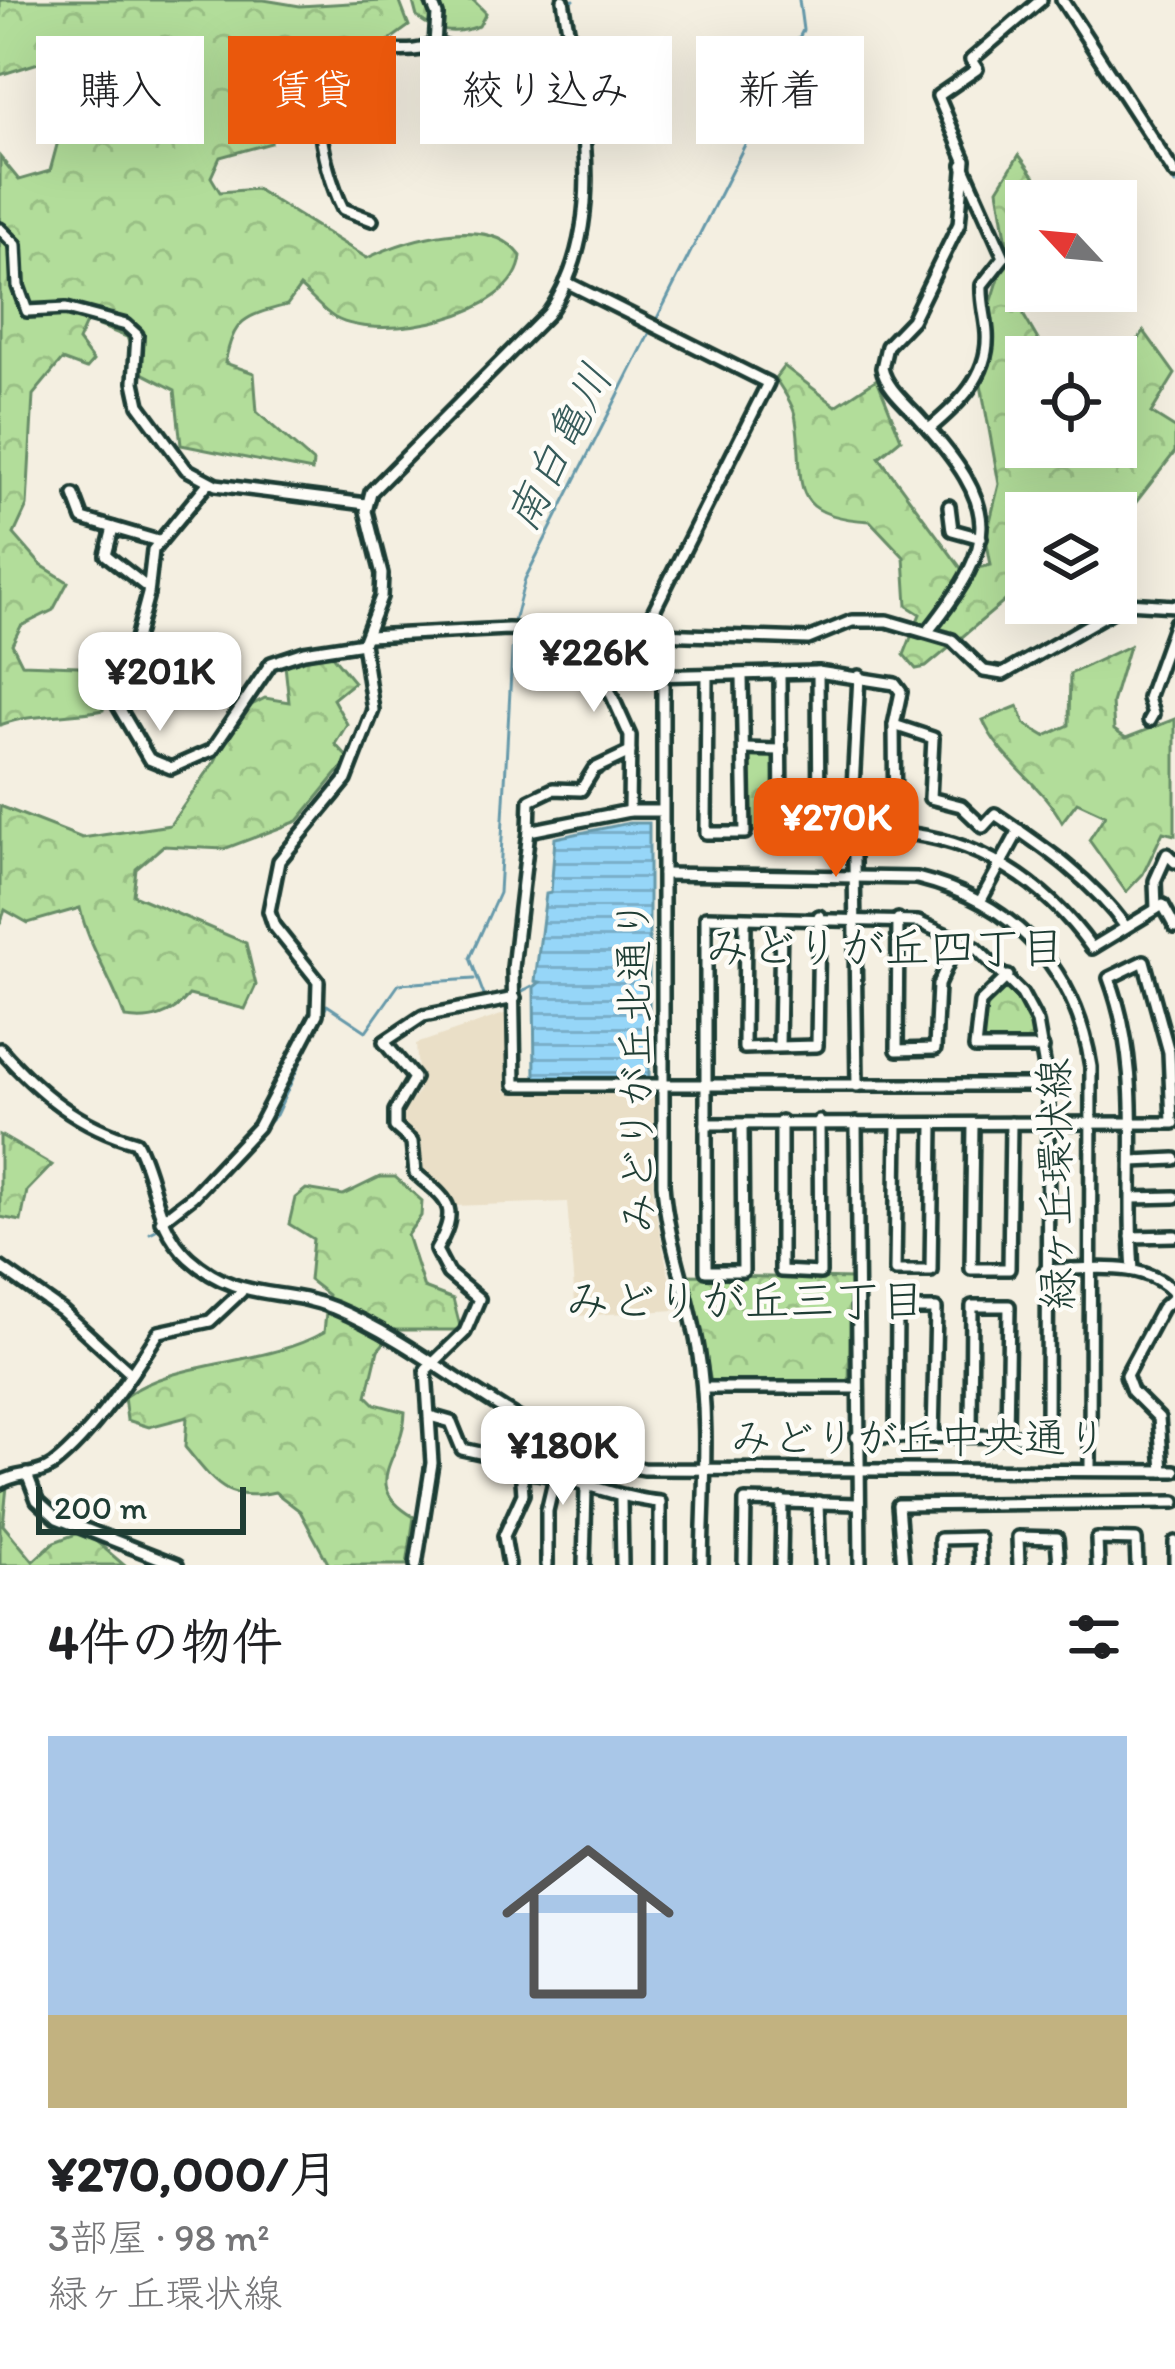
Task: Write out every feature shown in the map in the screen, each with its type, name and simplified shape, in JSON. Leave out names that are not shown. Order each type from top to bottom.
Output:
[{"type":"street","points":[[431,0],[437,14],[436,36]]},
{"type":"street","points":[[161,1221],[193,1196],[258,1127],[317,1015],[318,981],[274,926],[272,891],[279,861],[346,780],[373,710],[365,640],[382,574],[366,504],[371,492],[548,314],[566,282],[588,171],[563,0]]},
{"type":"street","points":[[929,630],[967,582],[981,538],[976,495],[929,429],[886,381],[882,368],[887,346],[912,320],[959,224],[962,146],[938,96],[976,68],[971,60],[1041,0]]},
{"type":"street","points":[[1062,0],[1175,175]]},
{"type":"street","points":[[563,36],[568,31]]},
{"type":"street","points":[[372,220],[344,208],[328,176],[320,122],[324,87],[348,55],[420,51]]},
{"type":"street","points":[[929,429],[966,396],[982,365],[988,336],[982,285],[1004,257],[963,165]]},
{"type":"street","points":[[0,229],[16,245],[18,286],[27,311],[66,309],[126,326],[137,335],[134,382],[139,405],[172,453],[209,482],[366,504]]},
{"type":"street","points":[[566,282],[768,383],[641,636]]},
{"type":"street","points":[[209,482],[158,542],[118,706],[149,759],[159,766],[171,767],[212,750],[271,663],[365,640],[544,630],[808,639],[862,619],[929,630],[952,640],[984,671],[1003,674],[1127,603],[1175,606]]},
{"type":"street","points":[[74,495],[83,519],[158,542]]},
{"type":"street","points":[[949,506],[952,530],[981,538]]},
{"type":"street","points":[[113,528],[106,555],[148,588]]},
{"type":"street","points":[[1149,721],[1153,714],[1148,698],[1175,623]]},
{"type":"street","points":[[544,630],[603,677],[630,736],[629,811]]},
{"type":"street","name":"みどりが丘北通り","points":[[663,637],[665,1218],[698,1347],[703,1388],[702,1565]]},
{"type":"street","points":[[603,677],[818,673],[859,676],[899,687],[894,725],[895,832],[957,843],[1000,863],[1055,901],[1092,948],[1174,895]]},
{"type":"street","points":[[780,674],[781,830],[819,828],[818,673]]},
{"type":"street","points":[[857,1086],[854,788],[859,676]]},
{"type":"street","points":[[707,677],[706,833],[745,832],[742,677]]},
{"type":"street","points":[[894,725],[933,738],[930,798],[961,806],[982,827],[994,814],[1074,868],[1126,927]]},
{"type":"street","points":[[744,749],[781,750]]},
{"type":"street","points":[[630,752],[594,769],[581,790],[553,789],[530,800],[513,968],[515,1085],[1048,1084]]},
{"type":"street","points":[[529,831],[629,811],[662,811]]},
{"type":"street","points":[[981,900],[1018,830]]},
{"type":"street","points":[[1174,921],[1160,907],[1155,880],[1167,854],[1175,862]]},
{"type":"street","name":"緑ヶ丘環状線","points":[[663,874],[917,878],[981,900],[1037,944],[1067,987],[1087,1041],[1090,1470]]},
{"type":"street","points":[[745,919],[744,1048],[817,1046],[819,916]]},
{"type":"street","points":[[742,1125],[743,1271],[706,1271],[706,917],[898,919],[960,937],[1008,976],[1037,1022],[1048,1084],[1049,1124],[1047,1436],[856,1437]]},
{"type":"street","points":[[779,1046],[781,919]]},
{"type":"street","points":[[898,919],[897,1050],[935,1049],[938,985],[960,937]]},
{"type":"street","points":[[706,1124],[781,1120],[897,1125],[1091,1124],[1133,1122],[1174,1122],[1169,1052],[1144,961],[1109,978],[1130,1045],[1133,1122],[1133,1270]]},
{"type":"street","points":[[1008,976],[980,1004],[975,1048],[1043,1048]]},
{"type":"street","points":[[416,1565],[432,1463],[426,1370],[465,1332],[479,1299],[448,1274],[436,1250],[451,1225],[447,1201],[415,1172],[412,1142],[395,1127],[395,1111],[415,1084],[412,1070],[384,1042],[424,1016],[515,998]]},
{"type":"street","points":[[0,1049],[32,1086],[85,1124],[136,1142],[161,1221],[187,1256],[241,1292],[210,1322],[159,1332],[128,1371],[111,1403],[51,1466],[0,1483]]},
{"type":"street","points":[[781,1120],[781,1271],[820,1273],[819,1121]]},
{"type":"street","points":[[856,1123],[860,1565]]},
{"type":"street","points":[[973,1124],[970,1269],[1009,1269],[1011,1123]]},
{"type":"street","points":[[897,1125],[896,1271],[931,1271],[934,1125]]},
{"type":"street","points":[[1133,1161],[1175,1159]]},
{"type":"street","points":[[1132,1198],[1175,1198]]},
{"type":"street","points":[[1131,1237],[1175,1236]]},
{"type":"street","points":[[0,1267],[61,1310],[128,1371]]},
{"type":"street","points":[[1046,1270],[1133,1270],[1152,1274],[1175,1295],[1162,1308],[1126,1375],[1132,1391],[1159,1418],[1169,1471]]},
{"type":"street","name":"みどりが丘中央通り","points":[[241,1292],[334,1308],[593,1457],[644,1469],[1169,1471]]},
{"type":"street","points":[[971,1434],[972,1306],[1009,1306],[1007,1435]]},
{"type":"street","points":[[896,1438],[897,1309],[936,1309],[933,1437]]},
{"type":"street","points":[[703,1388],[856,1388]]},
{"type":"street","points":[[430,1416],[451,1422],[462,1449],[472,1454],[520,1453],[523,1494],[504,1536],[508,1565]]},
{"type":"street","points":[[584,1565],[586,1489],[593,1457]]},
{"type":"street","points":[[521,1472],[555,1477],[621,1499],[660,1502],[660,1565]]},
{"type":"street","points":[[27,1474],[38,1499],[58,1518],[177,1565]]},
{"type":"street","points":[[547,1565],[547,1511],[555,1477]]},
{"type":"street","points":[[621,1499],[622,1565]]},
{"type":"street","points":[[744,1565],[745,1501],[857,1504]]},
{"type":"street","points":[[782,1501],[782,1565]]},
{"type":"street","points":[[818,1502],[820,1565]]},
{"type":"street","points":[[903,1565],[898,1504],[1175,1502]]},
{"type":"street","points":[[941,1565],[940,1539],[959,1538],[979,1538],[980,1565]]},
{"type":"street","points":[[1019,1565],[1018,1538],[1057,1538],[1059,1565]]},
{"type":"street","points":[[1098,1565],[1097,1539],[1136,1540],[1137,1565]]},
{"type":"street","points":[[1175,1542],[1175,1562]]},
{"type":"shaded area","points":[[507,1013],[506,1091],[655,1094],[653,1199],[676,1310],[576,1316],[567,1202],[453,1206],[425,1176],[421,1154],[401,1128],[400,1117],[419,1091],[416,1044]]},
{"type":"green space","points":[[0,0],[264,0],[300,6],[399,0],[409,26],[395,36],[228,36],[228,144],[267,144],[220,157],[211,177],[220,192],[256,189],[367,258],[426,238],[469,233],[507,243],[521,256],[513,277],[496,295],[443,319],[413,325],[356,325],[335,318],[300,287],[287,305],[261,312],[237,328],[225,363],[254,373],[257,412],[313,462],[312,471],[181,445],[175,390],[140,372],[127,337],[87,321],[78,341],[93,361],[86,369],[62,360],[33,395],[27,506],[14,534],[41,565],[68,582],[53,610],[21,626],[12,644],[22,664],[78,666],[107,682],[103,710],[0,725],[0,157],[19,180],[50,171],[57,144],[204,144],[204,36],[36,36],[36,64],[0,75]]},
{"type":"green space","points":[[473,0],[486,13],[479,26],[462,31],[432,26],[417,17],[413,2]]},
{"type":"green space","points":[[1019,155],[1037,180],[1005,180],[1005,231],[998,189]]},
{"type":"green space","points":[[1005,259],[1005,312],[1024,312],[1036,336],[1005,336],[1005,468],[1137,468],[1137,341],[1144,331],[1175,374],[1151,413],[1175,428],[1175,452],[1137,501],[1137,492],[1005,492],[1005,601],[926,667],[916,669],[904,655],[920,614],[907,606],[904,557],[870,521],[842,518],[811,503],[801,477],[795,414],[775,378],[784,366],[836,406],[877,379],[901,439],[879,457],[963,571],[991,565],[986,538],[999,484],[981,385],[988,313]]},
{"type":"green space","points":[[1129,646],[1112,703],[1114,730],[1126,738],[1175,719],[1175,835],[1163,832],[1143,874],[1126,892],[1089,840],[1105,815],[1077,802],[1062,822],[999,747],[983,720],[1018,706],[1025,724],[1045,736],[1069,725],[1070,674]]},
{"type":"green space","points":[[330,653],[354,682],[333,699],[347,724],[335,744],[349,759],[298,821],[224,849],[163,846],[136,869],[133,895],[246,943],[256,985],[245,1009],[189,995],[160,1016],[125,1018],[80,908],[28,923],[5,910],[0,924],[0,806],[82,838],[170,825],[215,761],[240,711],[265,698],[289,702],[285,665]]},
{"type":"green space","points":[[747,753],[779,753],[778,830],[748,832]]},
{"type":"green space","points":[[1004,983],[1030,1015],[1039,1044],[979,1042],[981,1016]]},
{"type":"green space","points":[[0,1135],[52,1165],[27,1191],[21,1221],[0,1217]]},
{"type":"green space","points":[[380,1177],[395,1177],[422,1201],[421,1216],[407,1235],[424,1288],[453,1299],[461,1330],[395,1330],[378,1350],[367,1396],[375,1404],[405,1412],[386,1481],[397,1505],[414,1517],[407,1565],[329,1565],[300,1511],[275,1492],[244,1495],[213,1480],[185,1447],[187,1417],[149,1427],[127,1420],[124,1397],[170,1375],[275,1351],[324,1332],[328,1295],[309,1280],[313,1239],[289,1224],[295,1198],[306,1189],[343,1195]]},
{"type":"green space","points":[[688,1275],[851,1279],[849,1382],[711,1382]]},
{"type":"green space","points":[[7,1486],[3,1525],[33,1561],[54,1542],[84,1531],[124,1565],[0,1565],[0,1488]]},
{"type":"water","points":[[649,823],[649,1077],[535,1077],[534,987],[540,982],[535,981],[546,894],[551,893],[555,838]]},
{"type":"waterway","points":[[574,0],[569,2],[575,36]]},
{"type":"waterway","name":"南白亀川","points":[[513,626],[525,579],[803,30],[799,0]]},
{"type":"waterway","name":"南白亀川","points":[[1056,0],[1175,184]]},
{"type":"waterway","name":"南白亀川","points":[[485,998],[470,958],[499,893],[513,635]]},
{"type":"waterway","name":"南白亀川","points":[[170,1222],[276,1115],[327,1005],[366,1031],[399,984],[474,979]]},
{"type":"waterway","points":[[517,994],[532,986]]},
{"type":"waterway","name":"南白亀川","points":[[150,1233],[162,1227]]},
{"type":"district","name":"みどりが丘四丁目","points":[[885,947]]},
{"type":"district","name":"みどりが丘三丁目","points":[[745,1300]]}]
